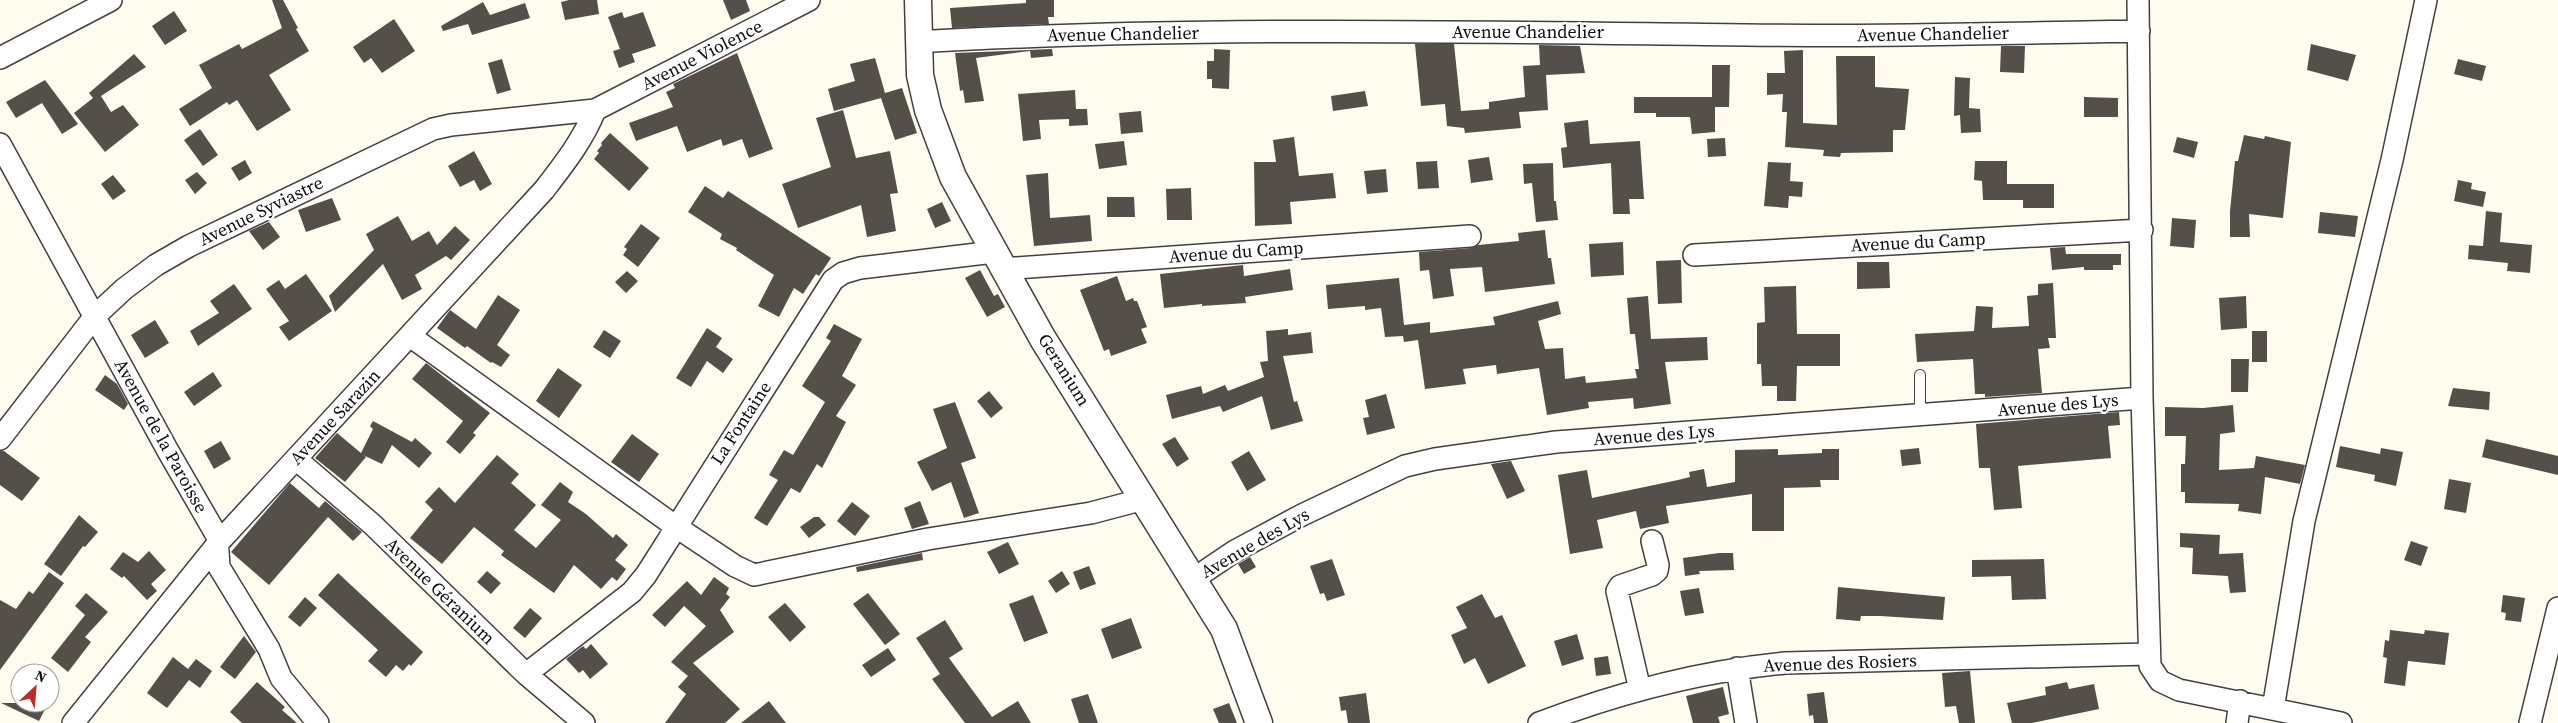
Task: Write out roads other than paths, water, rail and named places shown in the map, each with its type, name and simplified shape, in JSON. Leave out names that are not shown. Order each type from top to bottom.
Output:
[{"type":"street","name":"Avenue Violence","points":[[595,110],[809,0]]},
{"type":"street","name":"Geranium","points":[[918,0],[920,75],[928,110],[953,177],[1043,338],[1224,629],[1259,723]]},
{"type":"street","points":[[2138,0],[2142,230],[2142,398],[2149,660],[2154,674],[2170,687],[2341,723]]},
{"type":"street","points":[[2274,710],[2304,520],[2392,160],[2426,0]]},
{"type":"street","points":[[0,58],[99,3]]},
{"type":"street","name":"Avenue Chandelier","points":[[918,42],[1054,34],[1552,32],[1757,36],[2138,31]]},
{"type":"street","name":"Avenue Syviastre","points":[[0,440],[95,316],[124,289],[156,265],[189,246],[433,129],[451,125],[595,110]]},
{"type":"street","name":"Avenue Sarazin","points":[[73,723],[219,542],[544,190],[582,138],[595,110]]},
{"type":"street","name":"Avenue de la Paroisse","points":[[0,144],[219,542],[217,560],[223,575],[269,649],[275,668],[281,678],[318,723]]},
{"type":"street","name":"Avenue du Camp","points":[[1694,255],[2142,230]]},
{"type":"street","name":"Avenue du Camp","points":[[998,260],[1470,236]]},
{"type":"street","name":"La Fontaine","points":[[526,674],[632,592],[646,575],[675,526],[833,280],[838,276],[860,268],[998,260]]},
{"type":"street","points":[[410,336],[675,526],[735,566],[754,575],[928,539],[1091,513],[1144,499]]},
{"type":"street","name":"Avenue des Lys","points":[[1194,578],[1235,551],[1302,515],[1405,466],[1418,462],[1556,442],[2142,398]]},
{"type":"street","name":"Avenue Géranium","points":[[296,459],[373,525],[526,674],[584,723]]},
{"type":"street","points":[[1640,690],[1617,591],[1620,586],[1652,575],[1657,571],[1658,564],[1652,541]]},
{"type":"street","points":[[2530,723],[2558,608]]},
{"type":"street","name":"Avenue des Rosiers","points":[[1539,723],[1640,690],[1737,668],[1785,663],[2149,660]]},
{"type":"street","points":[[1737,668],[1746,723]]},
{"type":"street","points":[[2237,723],[2240,701]]},
{"type":"lane","points":[[1920,375],[1920,415]]}]
